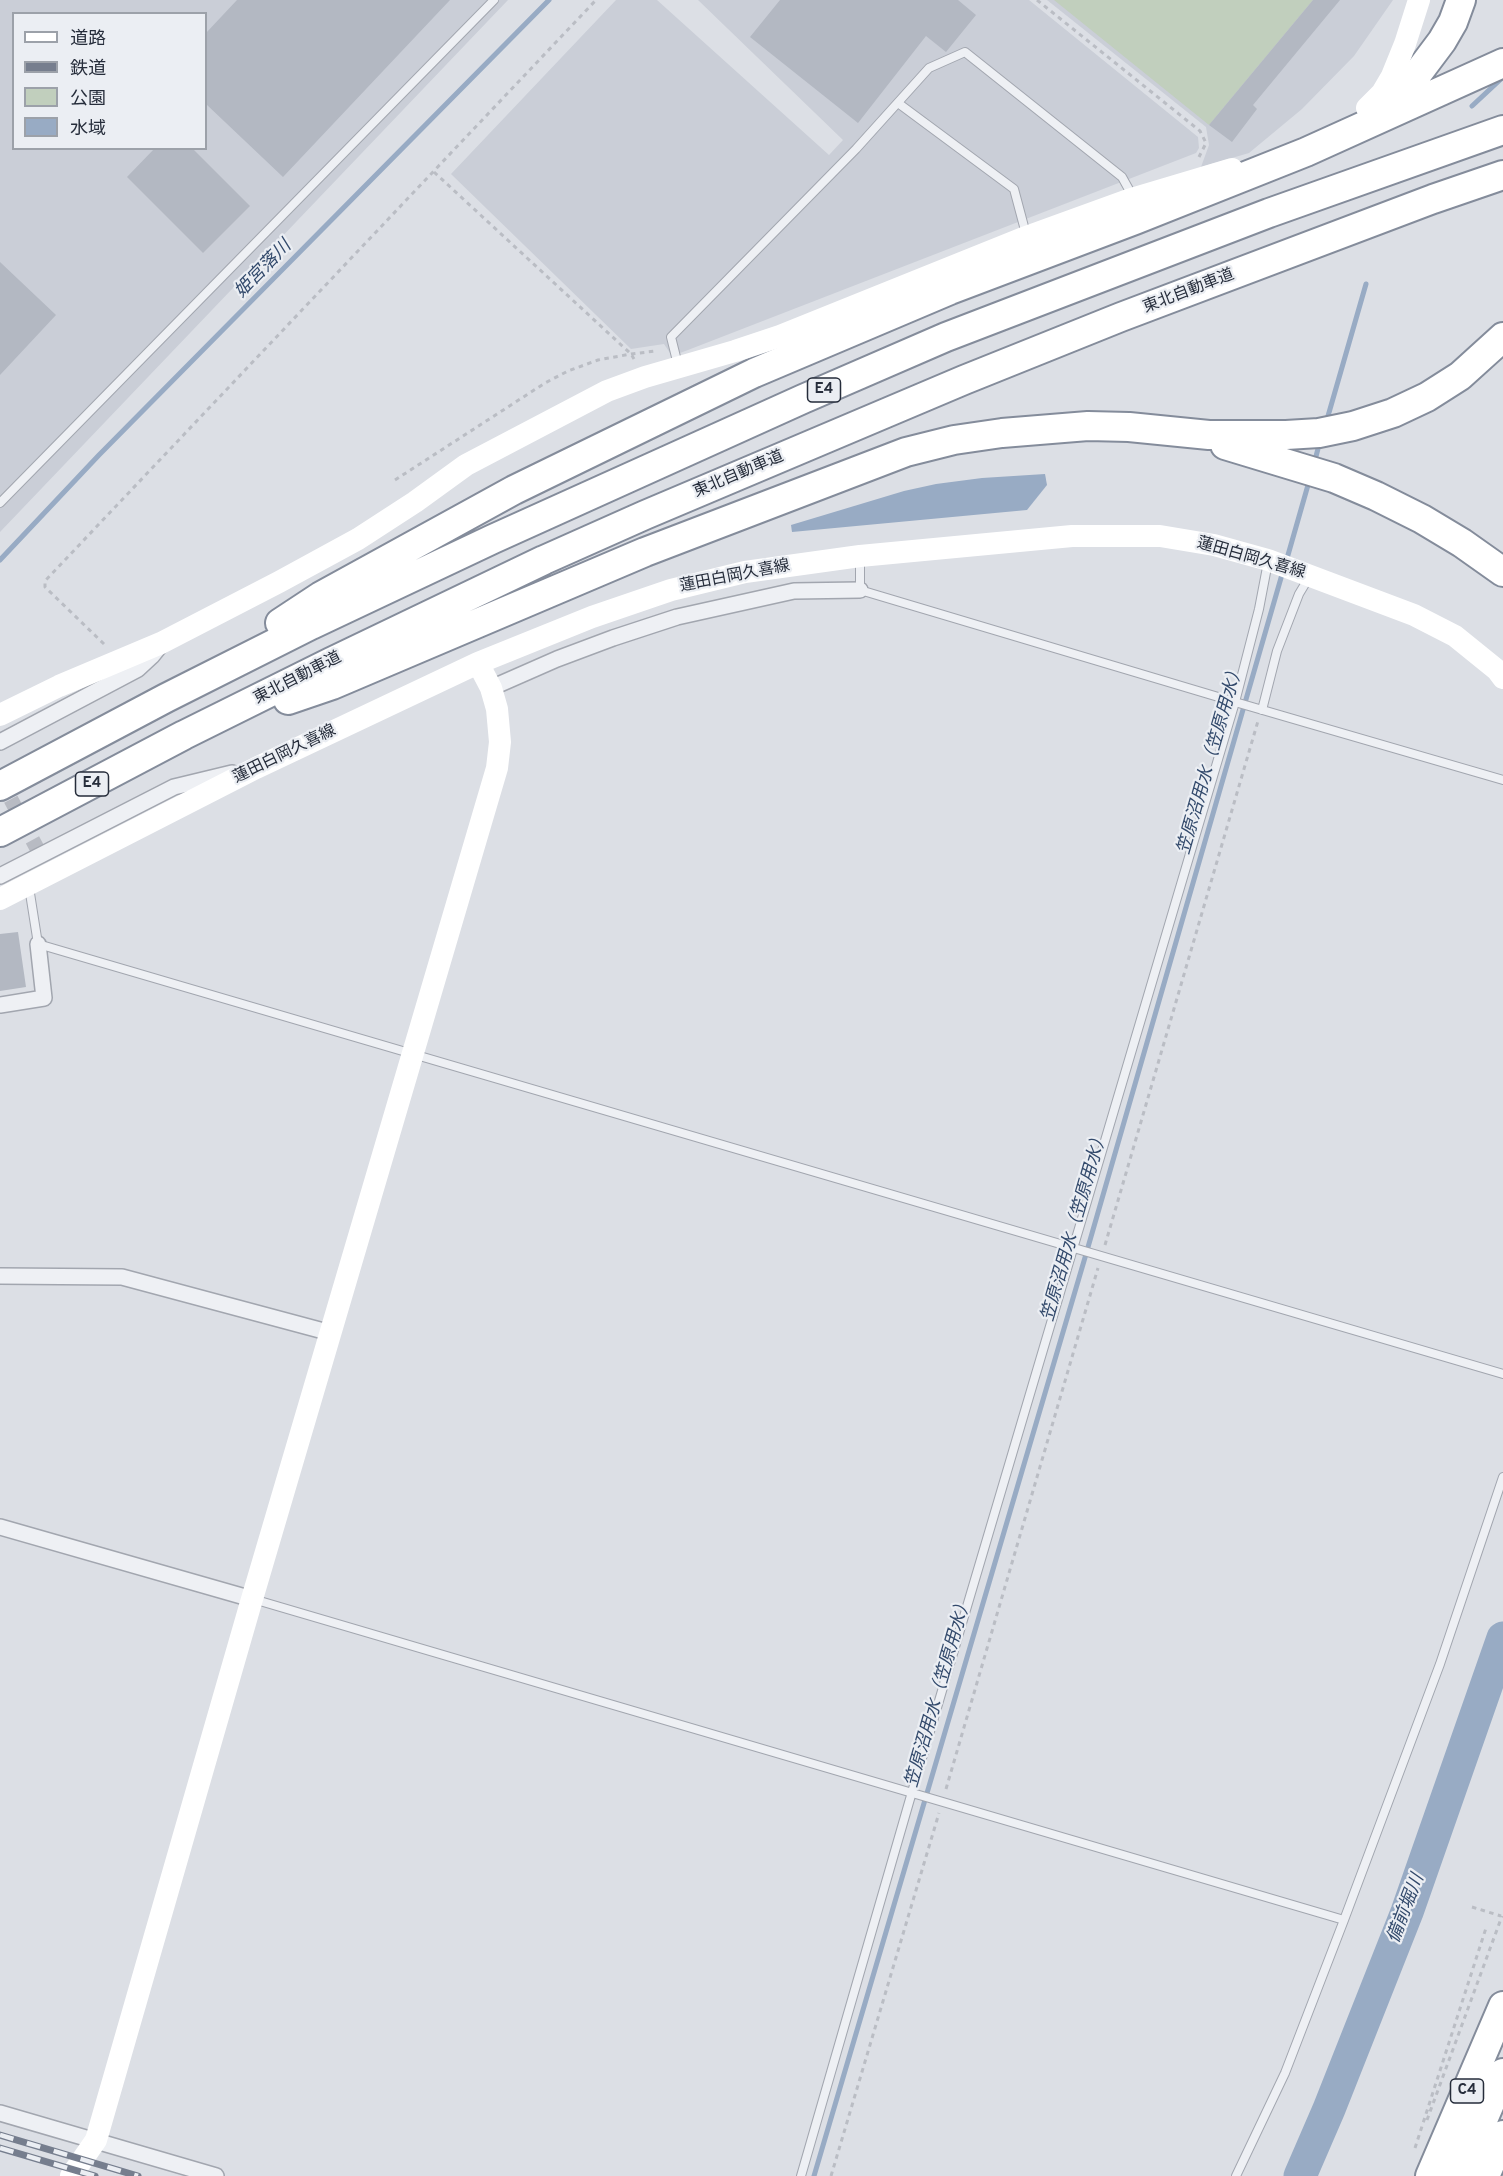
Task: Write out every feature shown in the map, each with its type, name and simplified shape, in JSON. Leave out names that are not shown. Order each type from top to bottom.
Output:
[{"type":"highway","points":[[1335,138],[1399,94],[1442,41],[1453,22],[1461,0]]},
{"type":"highway","points":[[166,698],[321,596],[514,490],[754,373],[950,290],[1306,152],[1503,63]]},
{"type":"highway","name":"E4","points":[[0,786],[166,698],[311,625],[493,539],[802,399],[946,337],[1269,213],[1503,130]]},
{"type":"highway","name":"東北自動車道","points":[[0,832],[184,735],[544,560],[964,380],[1121,317],[1433,199],[1503,175]]},
{"type":"highway","points":[[1283,448],[1319,433],[1353,426],[1393,412],[1427,397],[1460,376],[1503,337]]},
{"type":"highway","points":[[184,735],[333,685],[645,552],[906,453],[954,440],[1045,428],[1088,426],[1162,430],[1283,448],[1334,478],[1413,514],[1462,543],[1503,572]]},
{"type":"highway","name":"C4","points":[[1419,2161],[1503,2006]]},
{"type":"highway","name":"C4","points":[[1459,2176],[1503,2073]]},
{"type":"highway","points":[[1485,2176],[1503,2135]]},
{"type":"street","points":[[0,715],[59,686],[161,644],[358,539],[466,465],[607,391],[645,376],[780,336],[1026,237],[1133,198],[1303,147],[1330,135],[1352,121],[1382,93],[1392,76],[1405,44],[1419,0]]},
{"type":"street","name":"蓮田白岡久喜線","points":[[0,899],[256,768],[478,663],[592,617],[672,590],[746,572],[860,556],[1072,536],[1160,536],[1214,545],[1268,560],[1414,615],[1455,636],[1497,670],[1503,678]]},
{"type":"street","points":[[490,688],[594,645],[677,617],[794,591],[860,590]]},
{"type":"street","points":[[0,742],[138,669],[161,644]]},
{"type":"street","points":[[71,2176],[96,2140],[252,1599],[332,1334],[411,1054],[497,768],[500,742],[497,709],[478,663]]},
{"type":"street","points":[[0,876],[174,787],[256,768]]},
{"type":"street","points":[[0,1005],[44,998],[38,944]]},
{"type":"street","points":[[0,1276],[122,1276],[332,1334]]},
{"type":"street","points":[[0,1527],[252,1599]]},
{"type":"street","points":[[0,2113],[216,2176]]},
{"type":"lane","points":[[0,503],[494,0]]},
{"type":"lane","points":[[678,367],[671,337],[898,103],[929,68],[965,52],[1122,177],[1133,198]]},
{"type":"lane","points":[[898,103],[1014,189],[1026,237]]},
{"type":"lane","points":[[860,556],[860,590],[1503,780]]},
{"type":"lane","points":[[801,2176],[1235,702],[1259,609],[1268,560]]},
{"type":"lane","points":[[1262,710],[1277,651],[1299,594],[1310,576]]},
{"type":"lane","points":[[29,885],[38,944],[1503,1374]]},
{"type":"lane","points":[[1236,2176],[1285,2073],[1344,1920],[1440,1664],[1503,1477]]},
{"type":"lane","points":[[252,1599],[1344,1920]]},
{"type":"path","points":[[117,661],[109,649],[45,587],[45,581],[596,0]]},
{"type":"path","points":[[1037,0],[1200,131],[1206,143],[1186,183]]},
{"type":"path","points":[[434,172],[631,354],[645,376]]},
{"type":"path","points":[[395,480],[545,383],[568,371],[598,360],[663,350]]},
{"type":"path","points":[[831,2176],[1262,710]]},
{"type":"path","points":[[1419,2161],[1502,1916],[1472,1907]]},
{"type":"path","points":[[1419,2161],[1486,1928]]},
{"type":"shaded area","points":[[0,0],[508,0],[0,532]]},
{"type":"shaded area","points":[[616,0],[657,0],[829,155],[843,140],[698,0],[1029,0],[1198,137],[1199,148],[1196,153],[672,356],[664,344],[631,349],[451,174]]},
{"type":"shaded area","points":[[1047,0],[1393,0],[1354,56],[1302,109],[1249,153],[1201,167],[1209,145],[1206,127]]},
{"type":"green space","points":[[1054,0],[1313,0],[1209,125]]},
{"type":"water","points":[[1045,474],[1047,485],[1027,510],[792,532],[791,525],[904,491],[982,478]]},
{"type":"building","points":[[237,0],[450,0],[283,177],[207,105],[207,32]]},
{"type":"building","points":[[780,0],[958,0],[976,15],[946,52],[926,36],[858,123],[750,37]]},
{"type":"building","points":[[1313,0],[1340,0],[1253,105],[1257,109],[1232,142],[1209,125]]},
{"type":"building","points":[[153,150],[194,150],[250,206],[203,253],[127,177]]},
{"type":"building","points":[[0,262],[56,315],[0,375]]},
{"type":"building","points":[[18,932],[26,987],[0,991],[0,934]]},
{"type":"waterway","name":"姫宮落川","points":[[0,560],[99,455],[549,0]]},
{"type":"waterway","name":"笠原沼用水（笠原用水）","points":[[1472,106],[1503,77]]},
{"type":"waterway","name":"笠原沼用水（笠原用水）","points":[[1326,423],[1366,284]]},
{"type":"waterway","name":"笠原沼用水（笠原用水）","points":[[1314,464],[1320,441]]},
{"type":"waterway","name":"笠原沼用水（笠原用水）","points":[[1286,562],[1310,478]]},
{"type":"waterway","name":"笠原沼用水（笠原用水）","points":[[814,2176],[1084,1261],[1283,571]]},
{"type":"waterway","name":"備前堀川","points":[[1300,2176],[1407,1912],[1503,1638]]},
{"type":"tunnel","points":[[0,779],[40,854]]},
{"type":"railway","points":[[0,2135],[138,2176]]},
{"type":"railway","points":[[0,2148],[95,2176]]}]
